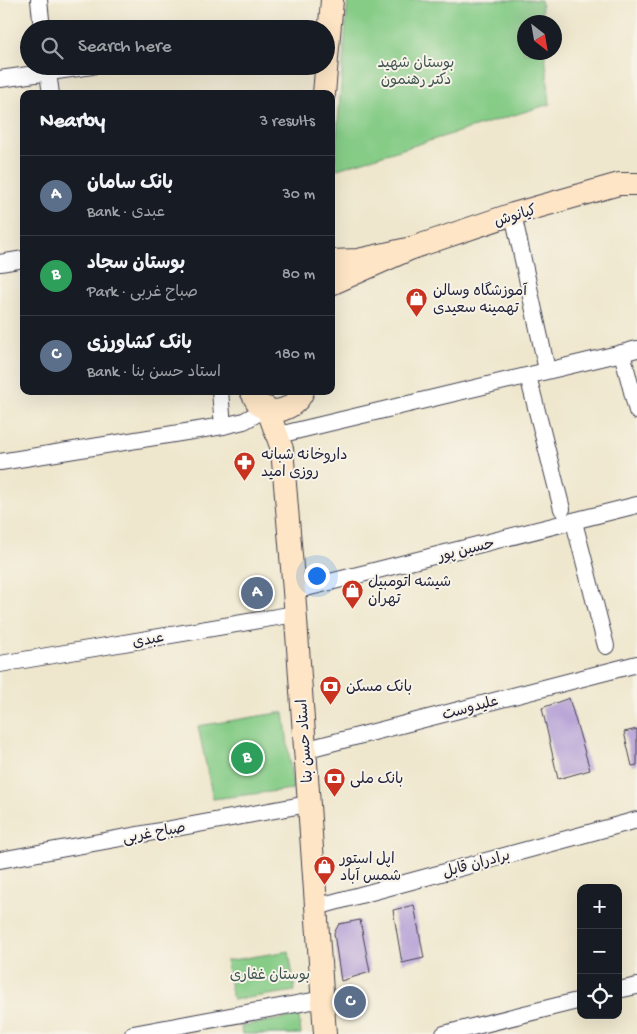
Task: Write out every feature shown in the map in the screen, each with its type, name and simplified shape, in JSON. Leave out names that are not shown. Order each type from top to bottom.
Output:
[{"type":"main road","points":[[330,20],[332,0]]},
{"type":"main road","points":[[324,90],[325,75]]},
{"type":"main road","points":[[628,184],[637,170]]},
{"type":"main road","name":"کیانوش","points":[[335,282],[412,248],[513,214],[628,184]]},
{"type":"main road","name":"کیانوش","points":[[335,261],[358,260],[412,248]]},
{"type":"main road","points":[[253,395],[257,403],[279,411],[293,405],[301,395]]},
{"type":"main road","points":[[284,441],[302,395]]},
{"type":"main road","points":[[267,408],[284,441]]},
{"type":"main road","name":"استاد حسن بنا","points":[[284,441],[325,1034]]},
{"type":"street","points":[[39,0],[41,20]]},
{"type":"street","points":[[0,79],[20,75]]},
{"type":"street","points":[[48,75],[50,90]]},
{"type":"street","points":[[513,214],[547,370]]},
{"type":"street","points":[[0,263],[20,260]]},
{"type":"street","points":[[284,441],[547,370],[629,351],[637,411]]},
{"type":"street","points":[[528,376],[562,509]]},
{"type":"street","points":[[220,395],[223,426]]},
{"type":"street","points":[[0,462],[223,426],[244,421],[267,408]]},
{"type":"street","name":"حسین پور","points":[[294,591],[637,505]]},
{"type":"street","points":[[574,522],[606,646]]},
{"type":"street","name":"عبدی","points":[[0,664],[295,614]]},
{"type":"street","name":"علیدوست","points":[[304,750],[637,664]]},
{"type":"street","name":"صباح غربی","points":[[0,860],[308,804]]},
{"type":"street","name":"برادران قابل","points":[[316,906],[637,820]]},
{"type":"street","points":[[622,989],[637,986]]},
{"type":"street","points":[[133,1034],[323,999]]},
{"type":"street","points":[[444,1034],[577,1001]]},
{"type":"green space","name":"بوستان شهید دکتر رهنمون","points":[[348,0],[541,0],[542,15],[517,15],[517,60],[546,60],[550,104],[335,170]]},
{"type":"green space","points":[[284,712],[293,789],[213,799],[198,726]]},
{"type":"green space","name":"بوستان غفاری","points":[[289,951],[295,991],[233,1000],[226,961]]},
{"type":"green space","points":[[299,1016],[301,1034],[242,1034],[241,1026]]},
{"type":"building","points":[[569,698],[590,770],[558,779],[542,708]]},
{"type":"building","points":[[637,729],[637,765],[632,766],[624,732]]},
{"type":"building","points":[[414,905],[424,958],[402,963],[393,910]]},
{"type":"building","points":[[360,920],[370,972],[341,981],[334,933],[339,924]]},
{"type":"place","name":"آموزشگاه وسالن تهمینه سعیدی","points":[[417,318]]},
{"type":"place","name":"داروخانه شبانه روزی امید","points":[[245,482]]},
{"type":"place","name":"بانک سامان","points":[[257,593]]},
{"type":"place","name":"شیشه اتومبیل تهران","points":[[352,609]]},
{"type":"place","name":"بانک مسکن","points":[[330,705]]},
{"type":"place","name":"بوستان سجاد","points":[[247,758]]},
{"type":"place","name":"بانک ملی","points":[[334,797]]},
{"type":"place","name":"اپل استور شمس آباد","points":[[324,886]]},
{"type":"place","name":"بانک کشاورزی","points":[[350,1002]]}]
